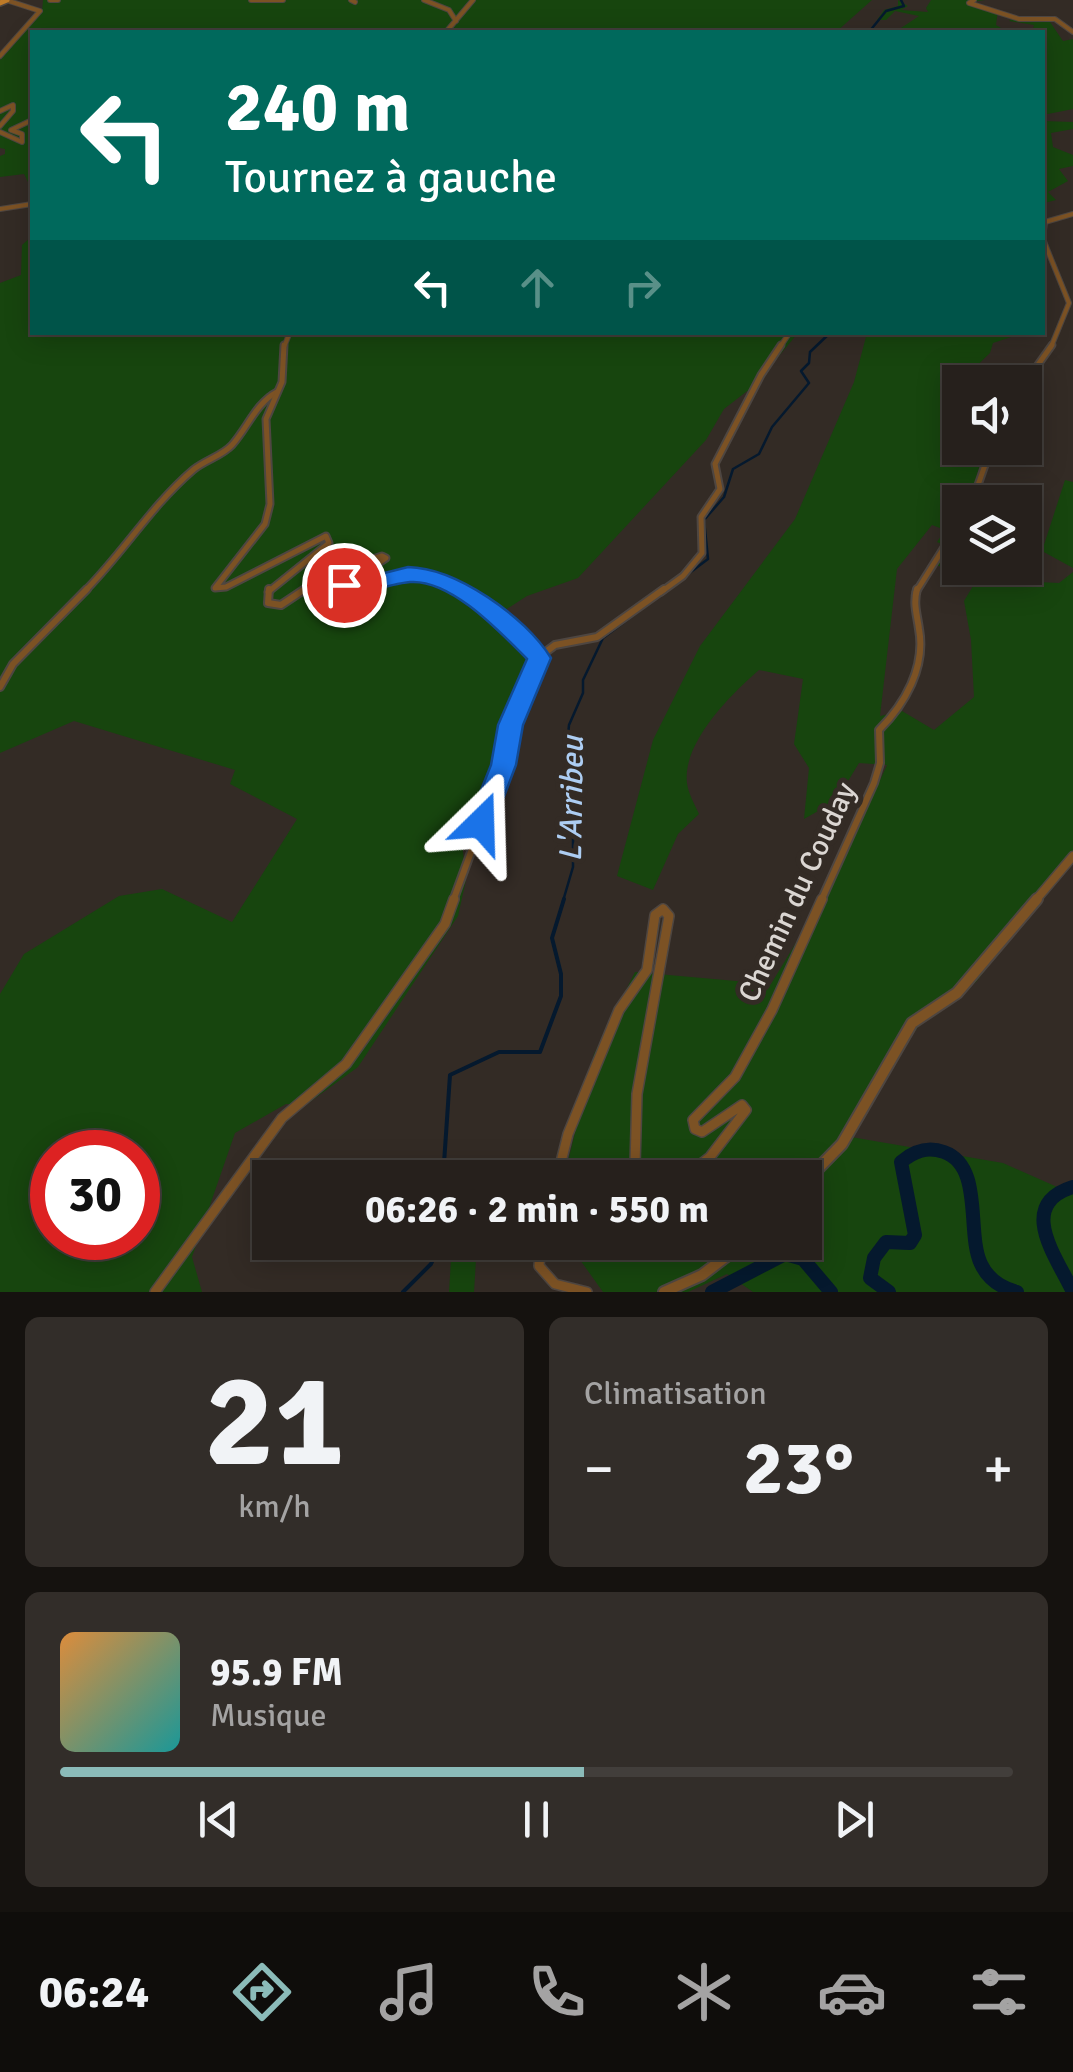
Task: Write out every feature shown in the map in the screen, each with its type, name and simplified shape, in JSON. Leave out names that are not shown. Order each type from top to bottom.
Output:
[{"type":"street","points":[[50,0],[58,0]]},
{"type":"street","points":[[252,0],[283,0]]},
{"type":"street","points":[[424,0],[449,10],[456,21]]},
{"type":"street","points":[[448,30],[473,0]]},
{"type":"street","points":[[974,0],[969,3],[1019,19],[1055,18],[1073,32]]},
{"type":"street","points":[[0,56],[40,11],[8,2]]},
{"type":"street","points":[[0,110],[13,104],[0,129],[22,142],[22,134],[11,130],[30,121]]},
{"type":"street","points":[[0,209],[30,204]]},
{"type":"street","points":[[1045,222],[1073,214]]},
{"type":"street","points":[[1039,365],[1049,352],[1069,303],[1045,245]]},
{"type":"street","points":[[288,335],[284,343],[282,382],[266,420],[270,492],[264,524],[216,588],[226,587],[326,536],[329,543],[268,590],[268,603],[281,605],[330,573],[382,556],[386,558],[381,565],[352,578],[343,588],[408,575],[428,575],[489,608],[539,658]]},
{"type":"street","points":[[155,1292],[282,1118],[346,1064],[445,924],[504,765],[510,725],[539,658],[555,645],[597,637],[699,560],[704,544],[701,517],[720,489],[715,464],[761,374],[788,335]]},
{"type":"street","points":[[0,686],[13,664],[108,567],[130,534],[195,468],[230,448],[266,398],[278,391]]},
{"type":"street","name":"Chemin du Couday","points":[[705,1160],[746,1110],[742,1105],[702,1132],[695,1130],[693,1120],[735,1077],[772,1010],[874,784],[880,763],[879,730],[893,718],[917,672],[921,638],[914,603],[918,589],[942,551]]},
{"type":"street","points":[[822,1165],[842,1144],[912,1024],[959,992],[1073,856]]},
{"type":"street","points":[[562,1160],[568,1134],[620,1010],[646,970],[655,915],[663,910],[669,916],[636,1094],[635,1160]]},
{"type":"street","points":[[539,1260],[539,1266],[555,1284],[588,1292]]},
{"type":"street","points":[[664,1292],[702,1275],[722,1260]]},
{"type":"green space","points":[[43,0],[872,0],[838,30],[30,30],[30,186],[24,174],[0,177],[0,156],[5,149],[0,148],[0,60],[42,12]]},
{"type":"green space","points":[[898,0],[908,6],[901,10],[928,12],[931,0],[985,0],[971,2],[998,10],[996,25],[1005,30],[898,30],[919,16],[895,11],[886,20],[877,20],[884,10],[898,6]]},
{"type":"green space","points":[[1013,18],[1050,22],[1063,41],[1073,39],[1073,109],[1045,115],[1045,30],[1033,30],[1034,25],[1009,21]]},
{"type":"green space","points":[[1045,121],[1073,122],[1073,129],[1051,133],[1053,147],[1073,155],[1073,166],[1059,169],[1068,181],[1048,192],[1056,200],[1045,203]]},
{"type":"green space","points":[[30,238],[30,335],[796,335],[755,385],[724,409],[706,440],[578,578],[527,596],[491,619],[532,656],[490,799],[462,842],[466,880],[458,916],[358,1067],[307,1104],[286,1104],[235,1133],[192,1257],[202,1292],[0,1292],[0,994],[24,954],[119,896],[162,889],[232,922],[297,819],[230,784],[235,770],[74,721],[0,753],[0,283],[21,275],[22,245]]},
{"type":"green space","points":[[866,335],[1017,335],[993,343],[990,353],[978,365],[942,365],[942,465],[980,465],[974,485],[942,485],[942,529],[932,525],[897,569],[880,716],[902,711],[934,730],[974,697],[964,601],[974,585],[1059,583],[1073,572],[1073,855],[976,982],[923,1020],[899,1053],[851,1137],[1003,1163],[1073,1194],[1073,1292],[753,1292],[727,1274],[688,1292],[603,1292],[580,1260],[822,1260],[822,1160],[568,1160],[594,1054],[635,972],[771,984],[835,878],[887,765],[859,763],[836,801],[804,819],[809,768],[794,744],[803,679],[759,670],[711,720],[692,752],[687,783],[699,814],[678,834],[653,890],[617,876],[653,740],[700,646],[795,519],[854,382]]},
{"type":"green space","points":[[1065,480],[1073,482],[1073,568],[1042,551]]},
{"type":"green space","points":[[934,557],[942,559],[942,567],[931,564]]},
{"type":"green space","points":[[451,1260],[476,1260],[474,1292],[449,1292]]},
{"type":"waterway","name":"L'Arribeu","points":[[871,30],[886,11],[904,6],[901,0]]},
{"type":"waterway","name":"L'Arribeu","points":[[563,901],[573,867],[573,809],[578,782],[566,756],[569,725],[583,693],[583,680],[603,638],[708,559],[704,520],[724,497],[733,469],[759,454],[772,427],[809,383],[801,371],[809,363],[810,352],[828,335]]},
{"type":"waterway","name":"L'Arribeu","points":[[444,1160],[450,1075],[499,1052],[540,1052],[561,996],[561,974],[552,938],[564,899]]},
{"type":"waterway","points":[[889,1292],[870,1278],[874,1258],[886,1242],[910,1243],[915,1235],[901,1162],[916,1152],[932,1149],[944,1152],[965,1171],[981,1264],[996,1282],[1017,1292]]},
{"type":"waterway","points":[[1073,1187],[1056,1195],[1043,1219],[1050,1248],[1073,1292]]},
{"type":"waterway","points":[[712,1292],[785,1254],[803,1259],[831,1292]]},
{"type":"waterway","name":"L'Arribeu","points":[[403,1292],[433,1260]]},
{"type":"route","points":[[344,585],[348,589],[383,579],[428,575],[489,608],[539,658],[510,725],[504,765],[481,823]]}]
